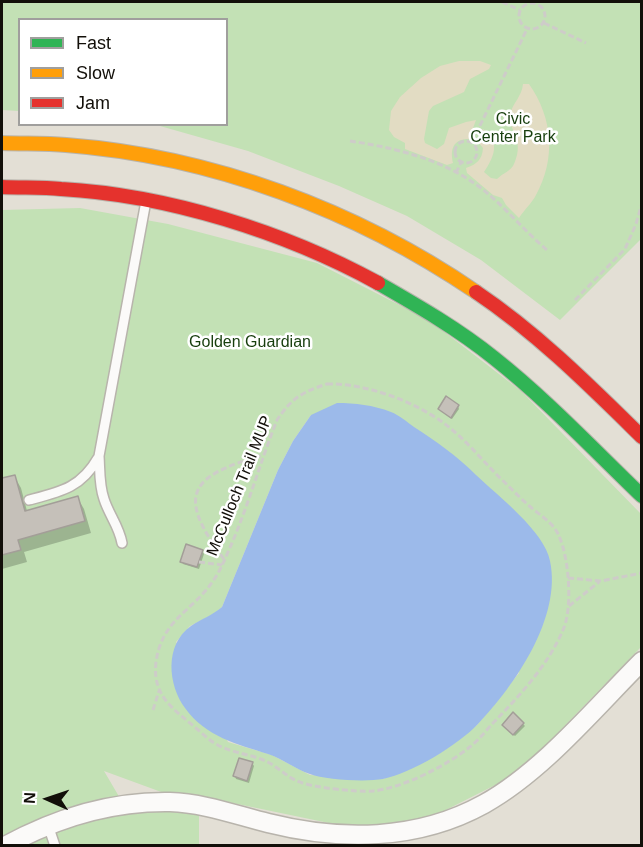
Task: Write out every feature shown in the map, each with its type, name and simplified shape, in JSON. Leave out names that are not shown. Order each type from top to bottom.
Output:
[{"type":"main road","points":[[2,144],[77,146],[184,165],[279,192],[356,223],[428,261],[497,305],[550,349],[642,437]]},
{"type":"main road","points":[[2,187],[72,190],[146,201],[211,216],[275,236],[338,263],[424,309],[471,341],[522,382],[642,496]]},
{"type":"street","points":[[5,846],[48,825],[80,814],[124,805],[171,802],[215,809],[301,831],[327,834],[380,835],[407,832],[434,825],[484,804],[530,773],[642,661]]},
{"type":"lane","points":[[122,543],[120,533],[101,490],[99,456],[146,201]]},
{"type":"lane","points":[[29,500],[71,487],[83,479],[99,456]]},
{"type":"lane","points":[[48,825],[55,846]]},
{"type":"path","points":[[502,2],[520,10]]},
{"type":"path","points":[[528,3],[539,3],[544,12],[544,23],[538,28],[526,29],[520,23],[518,16],[520,10],[528,3]]},
{"type":"path","points":[[544,23],[586,43]]},
{"type":"path","points":[[472,142],[526,29]]},
{"type":"path","points":[[350,141],[399,151],[456,173],[503,208],[547,250]]},
{"type":"path","points":[[464,141],[472,142],[477,148],[476,158],[467,164],[461,162],[457,158],[456,149],[464,141]]},
{"type":"path","points":[[456,173],[461,162]]},
{"type":"path","points":[[575,300],[625,249],[642,203]]},
{"type":"path","name":"McCulloch Trail MUP","points":[[327,384],[342,384],[384,394],[443,423],[465,441],[528,505],[554,526],[560,538],[568,578],[568,606],[564,629],[530,683],[471,746],[423,775],[376,790],[356,791],[304,784],[263,760],[216,744],[165,702],[159,691],[156,662],[165,633],[174,620],[214,580],[224,560],[237,531],[277,420],[288,404],[300,394],[327,384]]},
{"type":"path","points":[[224,560],[199,521],[195,507],[199,486],[208,476],[221,469],[263,455]]},
{"type":"path","points":[[199,562],[222,565]]},
{"type":"path","points":[[568,578],[601,581],[642,573]]},
{"type":"path","points":[[568,606],[601,581]]},
{"type":"path","points":[[153,710],[159,691]]},
{"type":"green space","name":"Civic Center Park","points":[[2,2],[641,2],[641,239],[560,320],[481,260],[407,216],[339,186],[248,151],[160,126],[228,126],[228,18],[18,18],[18,111],[2,110]]},
{"type":"green space","name":"Golden Guardian","points":[[80,208],[168,224],[317,263],[429,320],[521,391],[641,514],[641,647],[519,773],[434,816],[390,825],[348,827],[223,801],[164,793],[104,771],[124,805],[171,802],[199,815],[199,845],[2,845],[2,210]],"holes":[[[311,415],[519,673],[477,725],[440,753],[414,767],[383,779],[310,775],[272,755],[228,742],[176,642],[190,626],[214,614],[222,607],[278,470],[293,441]]]},
{"type":"sand","points":[[459,61],[480,61],[491,65],[489,69],[470,79],[464,92],[433,106],[429,111],[424,139],[425,143],[437,149],[444,144],[449,128],[476,120],[469,139],[459,141],[454,146],[453,163],[447,165],[405,149],[405,143],[394,137],[389,130],[391,111],[400,97],[421,78],[440,66]]},
{"type":"sand","points":[[523,84],[529,84],[543,111],[549,139],[549,153],[542,181],[534,198],[519,218],[502,198],[493,195],[467,173],[466,168],[480,159],[483,148],[478,142],[483,129],[489,134],[494,144],[491,161],[484,172],[491,178],[497,179],[513,166],[518,147],[510,114]]},
{"type":"water","points":[[337,403],[364,405],[391,412],[446,449],[530,526],[546,550],[550,561],[552,582],[549,605],[542,627],[532,649],[507,690],[478,724],[459,741],[407,771],[376,780],[346,780],[317,776],[273,756],[212,733],[193,718],[185,708],[179,699],[172,677],[173,654],[182,634],[222,607],[278,470],[293,441],[311,415]]},
{"type":"building","points":[[446,396],[459,405],[451,418],[438,409]]},
{"type":"building","points":[[15,475],[25,511],[78,496],[85,521],[18,540],[21,550],[2,555],[2,478]]},
{"type":"building","points":[[186,544],[203,550],[197,567],[180,562]]},
{"type":"building","points":[[513,712],[524,723],[513,735],[502,725]]},
{"type":"building","points":[[239,758],[253,762],[247,781],[233,776]]},
{"type":"traffic: fast","points":[[378,283],[452,328],[514,374],[642,496]]},
{"type":"traffic: slow","points":[[2,143],[58,144],[120,151],[174,161],[228,175],[332,212],[382,236],[476,292]]},
{"type":"traffic: jam","points":[[2,187],[54,188],[102,193],[184,208],[265,232],[378,283]]},
{"type":"traffic: jam","points":[[476,292],[541,342],[642,437]]}]
